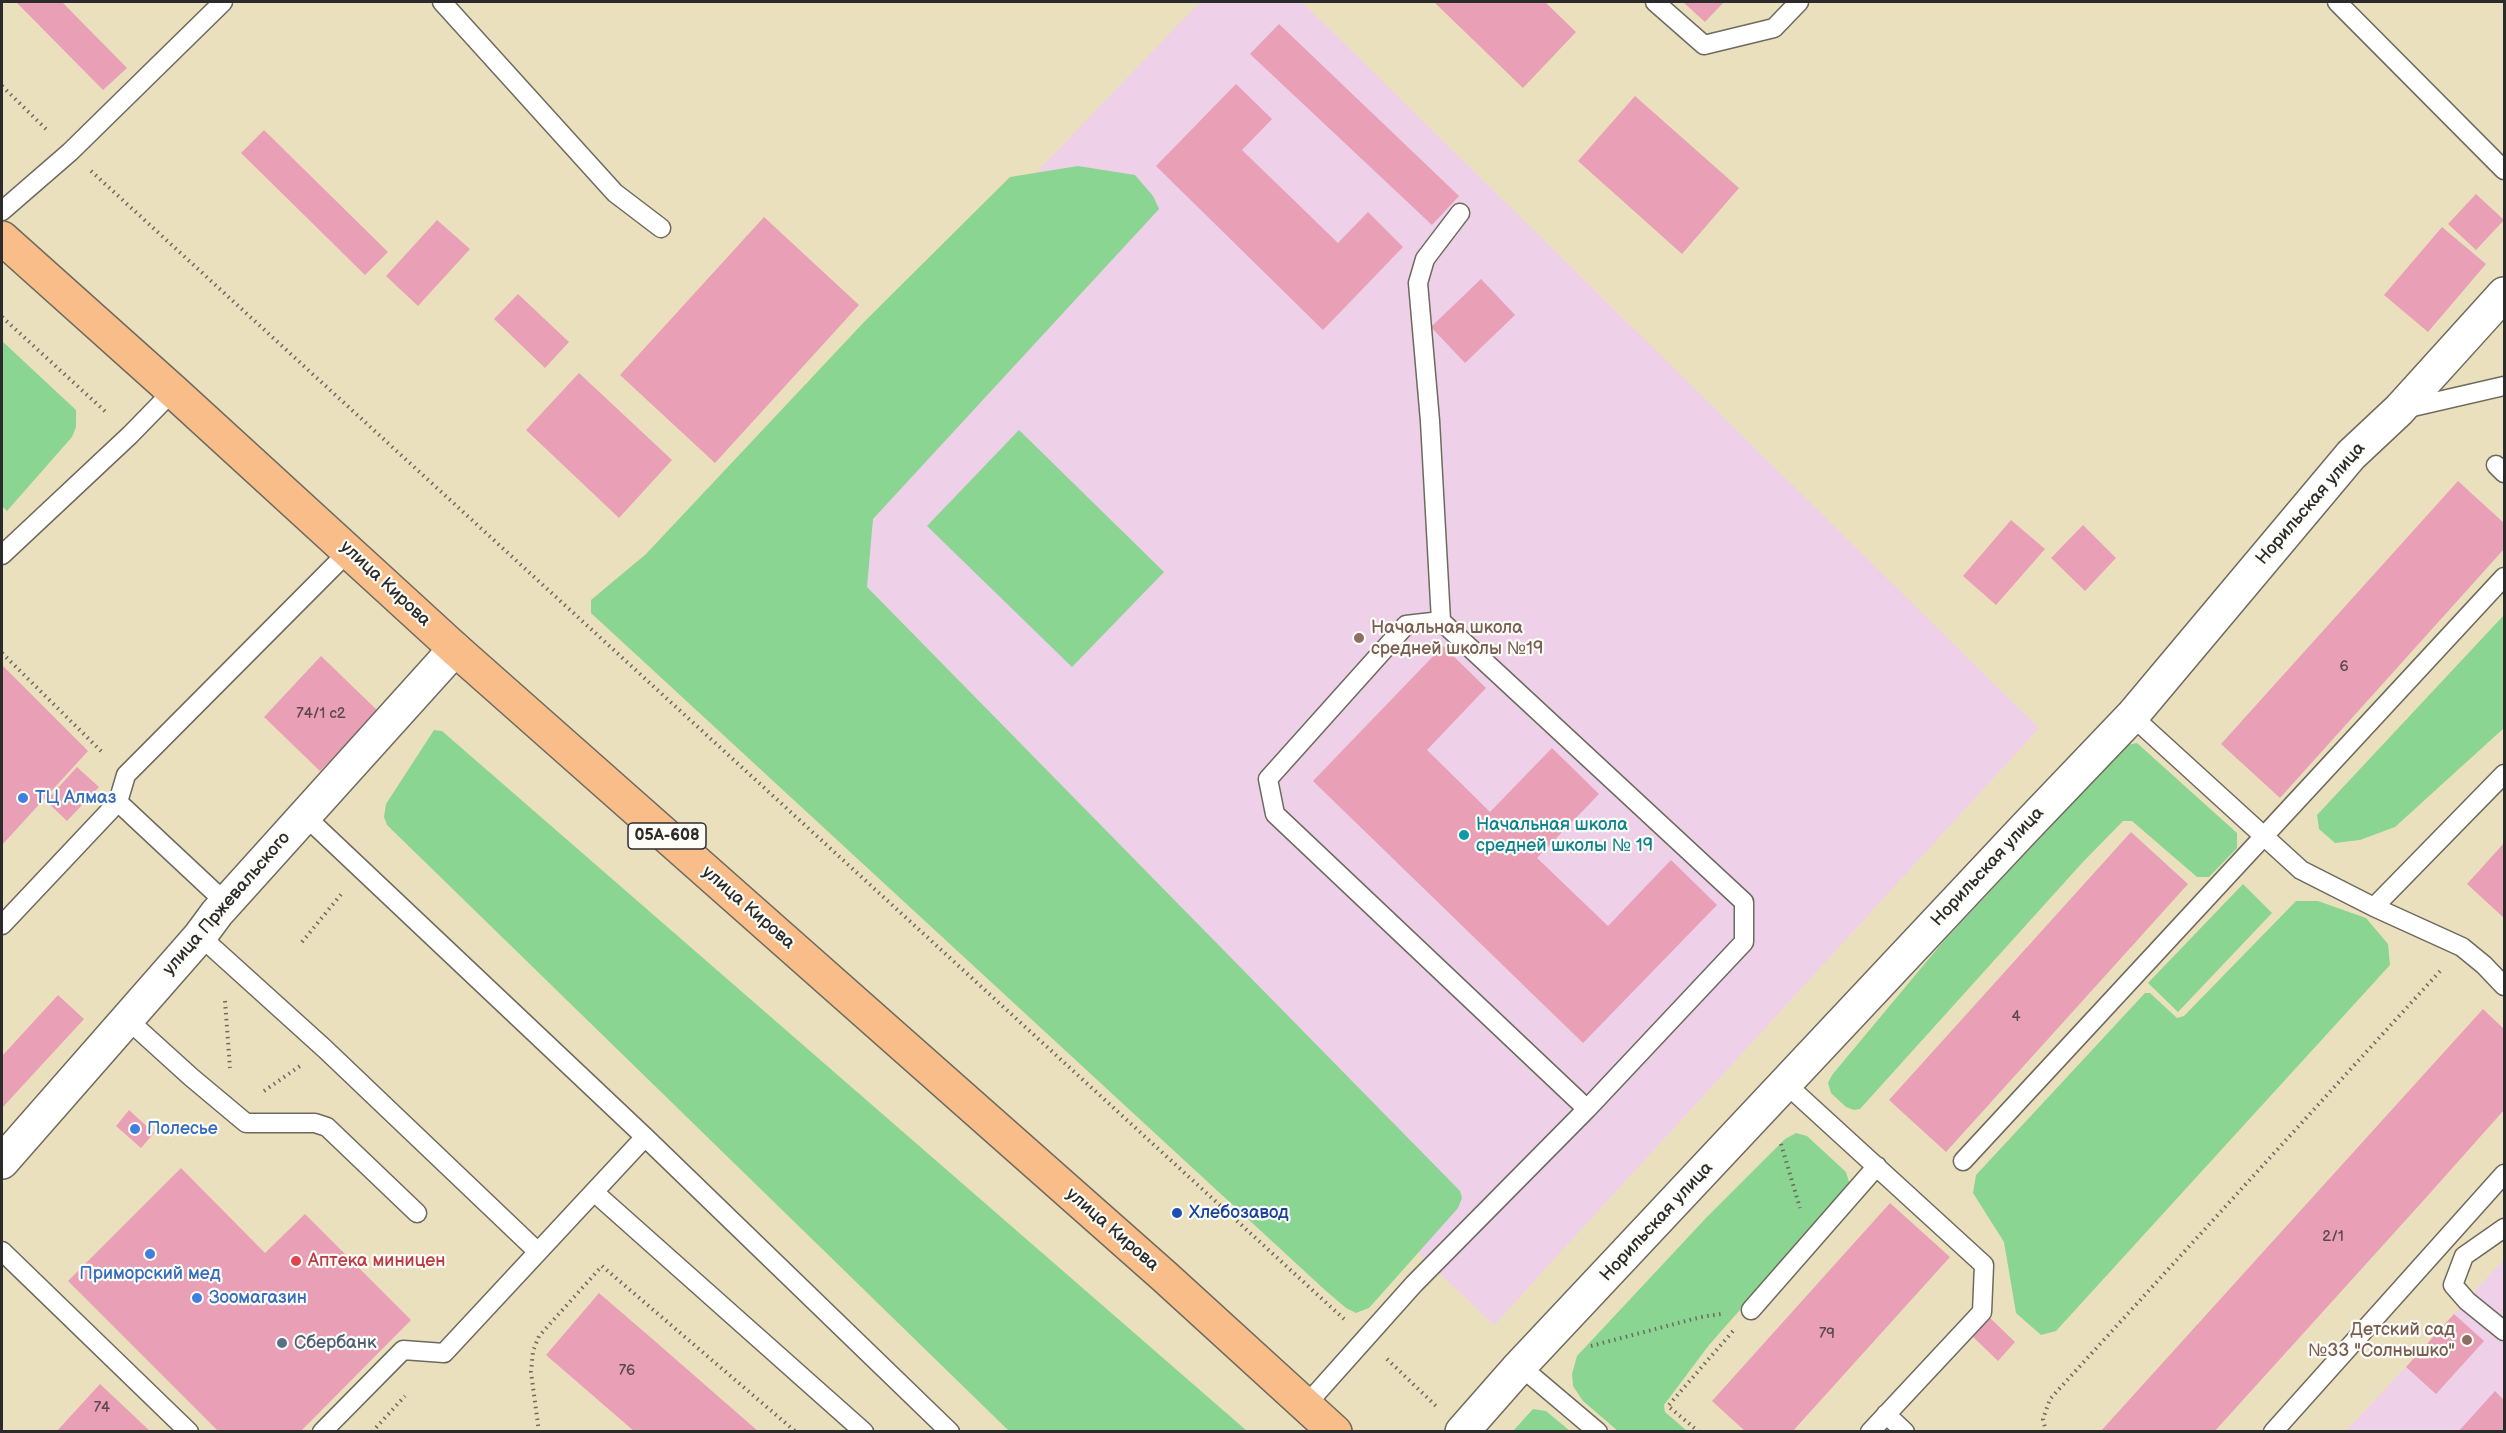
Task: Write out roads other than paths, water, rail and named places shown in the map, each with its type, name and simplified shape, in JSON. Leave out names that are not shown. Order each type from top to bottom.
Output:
[{"type":"main road","name":"улица Кирова","points":[[2,238],[349,550],[455,649],[1164,1276],[1335,1431]]},
{"type":"street","name":"Норильская улица","points":[[1462,1431],[1520,1366],[2024,828],[2132,717],[2351,455],[2399,410],[2505,294]]},
{"type":"street","name":"улица Пржевальского","points":[[2,1162],[128,1019],[210,946],[226,903],[430,674],[455,649]]},
{"type":"lane","points":[[2,211],[70,152],[223,2]]},
{"type":"lane","points":[[442,2],[615,193],[661,228]]},
{"type":"lane","points":[[1655,2],[1704,45],[1774,28],[1799,2]]},
{"type":"lane","points":[[2337,2],[2505,170]]},
{"type":"lane","points":[[1306,1405],[1414,1284],[1587,1109],[1744,942],[1744,902],[1441,621],[1430,421],[1418,283],[1425,259],[1460,213]]},
{"type":"lane","points":[[2399,410],[2505,386]]},
{"type":"lane","points":[[2,555],[130,435],[173,391]]},
{"type":"lane","points":[[2,925],[118,802],[126,776],[349,550]]},
{"type":"lane","points":[[1963,1161],[2505,577]]},
{"type":"lane","points":[[1441,621],[1406,625],[1268,779],[1275,814],[1587,1109]]},
{"type":"lane","points":[[2132,717],[2301,870],[2374,908],[2462,947],[2505,986]]},
{"type":"lane","points":[[2374,908],[2505,774]]},
{"type":"lane","points":[[118,802],[226,903]]},
{"type":"lane","points":[[305,816],[645,1137],[950,1431]]},
{"type":"lane","points":[[210,946],[325,1049],[538,1252]]},
{"type":"lane","points":[[128,1019],[246,1123],[315,1123],[327,1127],[417,1213]]},
{"type":"lane","points":[[1777,1093],[1877,1166],[1984,1265],[1982,1312],[1870,1431]]},
{"type":"lane","points":[[322,1431],[403,1350],[444,1353],[645,1137]]},
{"type":"lane","points":[[1751,1310],[1877,1166]]},
{"type":"lane","points":[[2273,1431],[2505,1174]]},
{"type":"lane","points":[[594,1192],[864,1431]]},
{"type":"lane","points":[[2505,1228],[2464,1256],[2453,1285],[2467,1300],[2505,1331]]},
{"type":"lane","points":[[2,1251],[189,1431]]},
{"type":"lane","points":[[1520,1366],[1598,1431]]},
{"type":"lane","points":[[1886,1414],[1905,1431]]},
{"type":"place","name":"Начальная школа средней школы №19","points":[[1359,638]]},
{"type":"place","name":"ТЦ Алмаз","points":[[23,798]]},
{"type":"place","name":"Начальная школа средней школы № 19","points":[[1464,835]]},
{"type":"place","name":"Полесье","points":[[135,1129]]},
{"type":"place","name":"Хлебoзавод","points":[[1177,1213]]},
{"type":"place","name":"Приморский мед","points":[[150,1254]]},
{"type":"place","name":"Аптека миницен","points":[[296,1261]]},
{"type":"place","name":"Зоомагазин","points":[[197,1298]]},
{"type":"place","name":"Детский сад №33 \"Солнышко\"","points":[[2467,1340]]},
{"type":"place","name":"Сбербанк","points":[[282,1343]]}]
